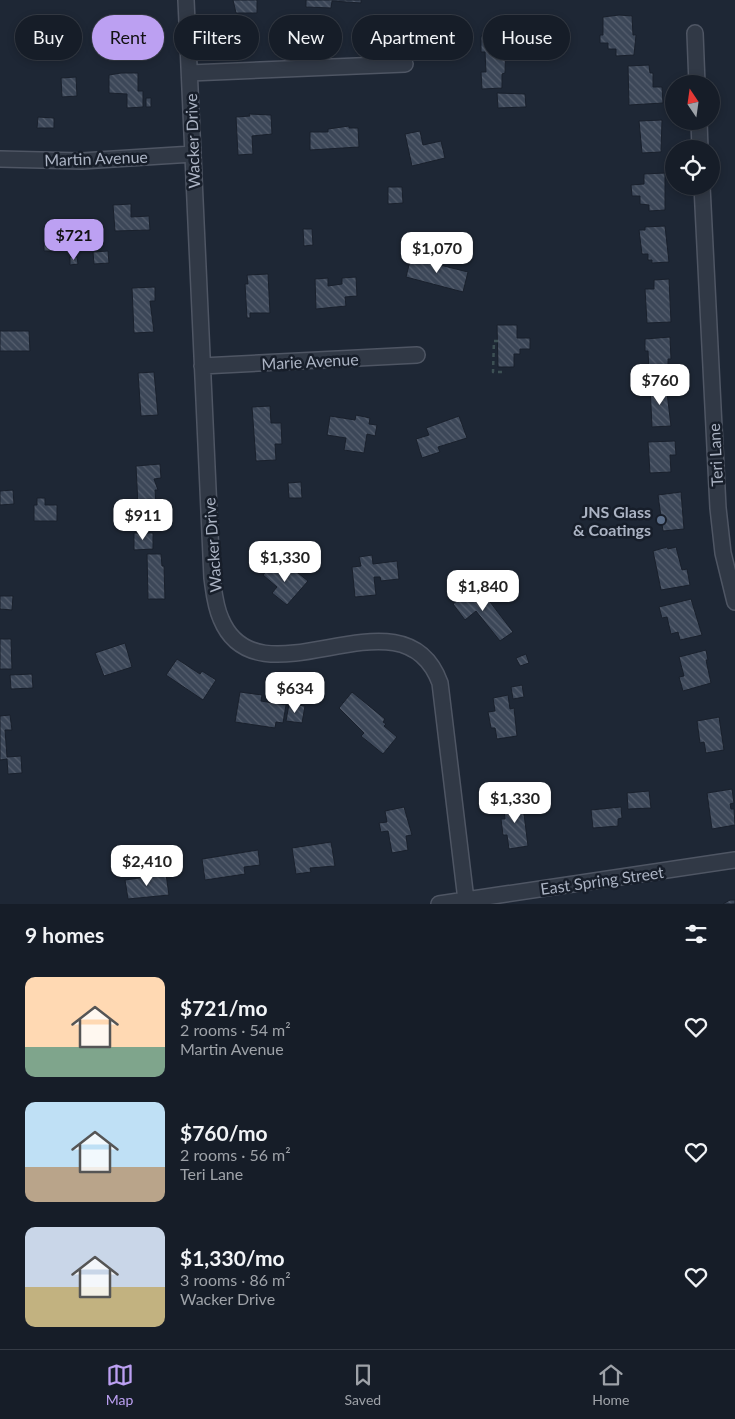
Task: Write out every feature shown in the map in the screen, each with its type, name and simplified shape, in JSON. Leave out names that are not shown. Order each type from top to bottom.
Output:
[{"type":"street","name":"Wacker Drive","points":[[186,0],[212,578],[221,621],[232,636],[260,653],[280,656],[381,641],[398,644],[412,650],[435,671],[440,684],[466,900]]},
{"type":"street","points":[[695,33],[697,75]]},
{"type":"street","points":[[190,73],[405,64]]},
{"type":"street","name":"Martin Avenue","points":[[0,159],[82,160],[192,154]]},
{"type":"street","name":"Teri Lane","points":[[702,195],[718,508],[723,553],[735,602]]},
{"type":"street","name":"Marie Avenue","points":[[202,366],[417,355]]},
{"type":"street","name":"East Spring Street","points":[[439,904],[735,860]]},
{"type":"path","points":[[498,341],[494,341],[493,372],[506,372]]},
{"type":"building","points":[[233,0],[257,0],[257,13],[236,13]]},
{"type":"building","points":[[306,0],[361,0],[361,3],[332,1],[331,8],[306,7]]},
{"type":"building","points":[[632,16],[633,35],[636,35],[634,55],[616,56],[616,49],[608,49],[608,43],[600,43],[600,35],[603,35],[603,17]]},
{"type":"building","points":[[481,36],[483,36],[483,52],[481,52]]},
{"type":"building","points":[[485,60],[505,60],[505,73],[502,74],[502,88],[482,89],[481,72],[486,72]]},
{"type":"building","points":[[649,65],[650,73],[653,73],[653,87],[662,87],[663,103],[629,105],[628,66]]},
{"type":"building","points":[[138,73],[138,91],[143,91],[143,107],[127,108],[127,94],[109,93],[109,75]]},
{"type":"building","points":[[76,77],[77,96],[62,97],[61,78]]},
{"type":"building","points":[[497,93],[525,94],[526,107],[498,108]]},
{"type":"building","points":[[146,98],[151,98],[151,107],[146,107]]},
{"type":"building","points":[[249,114],[271,115],[272,134],[252,136],[253,154],[238,155],[236,117],[250,116]]},
{"type":"building","points":[[38,117],[54,118],[54,128],[37,128]]},
{"type":"building","points":[[662,120],[661,152],[642,153],[639,121]]},
{"type":"building","points":[[349,126],[349,128],[358,128],[359,147],[310,150],[310,132],[328,132],[328,129]]},
{"type":"building","points":[[420,131],[423,145],[441,141],[445,158],[412,166],[405,134]]},
{"type":"building","points":[[665,173],[665,210],[649,211],[649,205],[640,204],[640,196],[632,196],[631,185],[644,184],[644,174]]},
{"type":"building","points":[[388,187],[402,187],[403,203],[388,204]]},
{"type":"building","points":[[131,204],[131,217],[149,216],[150,230],[115,231],[113,205]]},
{"type":"building","points":[[665,226],[669,262],[652,263],[652,260],[648,260],[648,254],[642,254],[639,230],[645,230],[645,227]]},
{"type":"building","points":[[303,229],[312,229],[313,245],[304,246]]},
{"type":"building","points":[[44,241],[52,241],[52,251],[44,251]]},
{"type":"building","points":[[108,251],[109,263],[94,264],[93,252]]},
{"type":"building","points":[[431,256],[442,259],[440,265],[468,272],[463,292],[406,277],[411,257],[430,262]]},
{"type":"building","points":[[70,257],[77,257],[78,264],[70,265]]},
{"type":"building","points":[[268,274],[270,313],[250,313],[250,318],[247,318],[245,284],[248,284],[247,275]]},
{"type":"building","points":[[356,277],[357,296],[345,297],[346,306],[316,309],[315,279],[328,278],[328,286],[342,284],[342,278]]},
{"type":"building","points":[[669,279],[671,322],[647,323],[645,289],[654,289],[654,280]]},
{"type":"building","points":[[155,287],[155,301],[150,301],[154,332],[134,333],[132,288]]},
{"type":"building","points":[[497,325],[517,325],[517,338],[530,338],[530,349],[520,349],[520,354],[514,354],[514,367],[498,367]]},
{"type":"building","points":[[0,331],[29,331],[30,351],[0,351]]},
{"type":"building","points":[[670,337],[671,359],[668,359],[668,370],[649,371],[645,339]]},
{"type":"building","points":[[154,372],[158,415],[141,416],[138,373]]},
{"type":"building","points":[[666,384],[671,426],[652,427],[650,385]]},
{"type":"building","points":[[270,406],[271,423],[281,423],[282,444],[275,444],[276,460],[256,461],[252,407]]},
{"type":"building","points":[[356,415],[370,418],[369,424],[377,425],[375,436],[367,434],[364,453],[344,450],[346,438],[327,435],[330,416],[355,420]]},
{"type":"building","points":[[459,416],[467,438],[438,447],[440,452],[422,458],[416,439],[429,435],[426,428]]},
{"type":"building","points":[[675,441],[676,455],[670,455],[671,472],[650,473],[648,442]]},
{"type":"building","points":[[160,464],[161,478],[154,479],[158,490],[155,490],[156,504],[138,505],[136,466]]},
{"type":"building","points":[[301,482],[302,498],[289,498],[288,483]]},
{"type":"building","points":[[13,490],[14,504],[0,505],[0,491]]},
{"type":"building","points":[[681,492],[684,529],[663,531],[658,495]]},
{"type":"building","points":[[37,498],[45,498],[45,505],[57,505],[57,521],[34,521],[34,505],[37,505]]},
{"type":"building","points":[[134,533],[153,533],[153,549],[134,550]]},
{"type":"building","points":[[667,547],[668,549],[676,547],[682,570],[687,569],[690,585],[661,590],[653,551]]},
{"type":"building","points":[[147,554],[161,554],[162,566],[164,566],[165,599],[148,599]]},
{"type":"building","points":[[372,555],[373,564],[397,561],[399,579],[381,581],[380,577],[374,577],[376,595],[355,597],[352,567],[361,566],[359,557]]},
{"type":"building","points":[[272,564],[287,576],[293,569],[308,581],[287,605],[272,593],[277,587],[263,575]]},
{"type":"building","points":[[477,585],[513,632],[500,641],[476,611],[465,620],[453,604]]},
{"type":"building","points":[[0,596],[13,596],[12,610],[0,609]]},
{"type":"building","points":[[691,599],[702,635],[680,640],[678,632],[671,634],[667,617],[662,618],[659,607]]},
{"type":"building","points":[[0,639],[11,639],[12,669],[0,669]]},
{"type":"building","points":[[125,643],[132,667],[104,676],[95,653]]},
{"type":"building","points":[[706,650],[711,683],[683,691],[679,677],[684,676],[679,657]]},
{"type":"building","points":[[526,654],[529,663],[520,666],[516,658]]},
{"type":"building","points":[[177,659],[200,674],[202,671],[216,680],[203,700],[166,675]]},
{"type":"building","points":[[32,674],[33,688],[11,689],[10,675]]},
{"type":"building","points":[[522,685],[524,697],[513,699],[511,687]]},
{"type":"building","points":[[240,692],[262,695],[261,701],[286,705],[283,723],[276,722],[275,728],[235,722]]},
{"type":"building","points":[[352,692],[385,719],[383,722],[386,724],[384,726],[397,737],[383,754],[361,736],[364,733],[339,708]]},
{"type":"building","points":[[508,695],[510,709],[514,708],[517,736],[497,739],[495,728],[491,728],[488,712],[495,711],[493,698]]},
{"type":"building","points":[[289,704],[305,706],[302,723],[286,721]]},
{"type":"building","points":[[10,715],[12,730],[5,730],[7,757],[21,756],[22,773],[8,774],[7,759],[0,760],[0,716]]},
{"type":"building","points":[[719,717],[724,750],[706,753],[704,742],[700,743],[697,721]]},
{"type":"building","points":[[732,789],[734,803],[730,804],[731,809],[734,809],[735,825],[712,829],[707,793]]},
{"type":"building","points":[[649,791],[651,808],[628,809],[627,793]]},
{"type":"building","points":[[522,798],[528,846],[509,849],[507,835],[503,835],[501,819],[505,819],[503,800]]},
{"type":"building","points":[[404,807],[412,835],[406,836],[408,850],[392,853],[388,831],[381,832],[379,823],[387,822],[385,811]]},
{"type":"building","points":[[621,807],[622,818],[618,819],[618,826],[593,828],[591,810]]},
{"type":"building","points":[[331,842],[335,866],[310,868],[311,872],[296,874],[292,848]]},
{"type":"building","points":[[258,850],[260,865],[244,867],[245,874],[205,880],[202,859]]},
{"type":"building","points":[[166,874],[169,895],[128,899],[125,880]]},
{"type":"building","points":[[730,900],[735,900],[735,904],[723,904]]},
{"type":"place","name":"JNS Glass & Coatings","points":[[661,520]]}]
